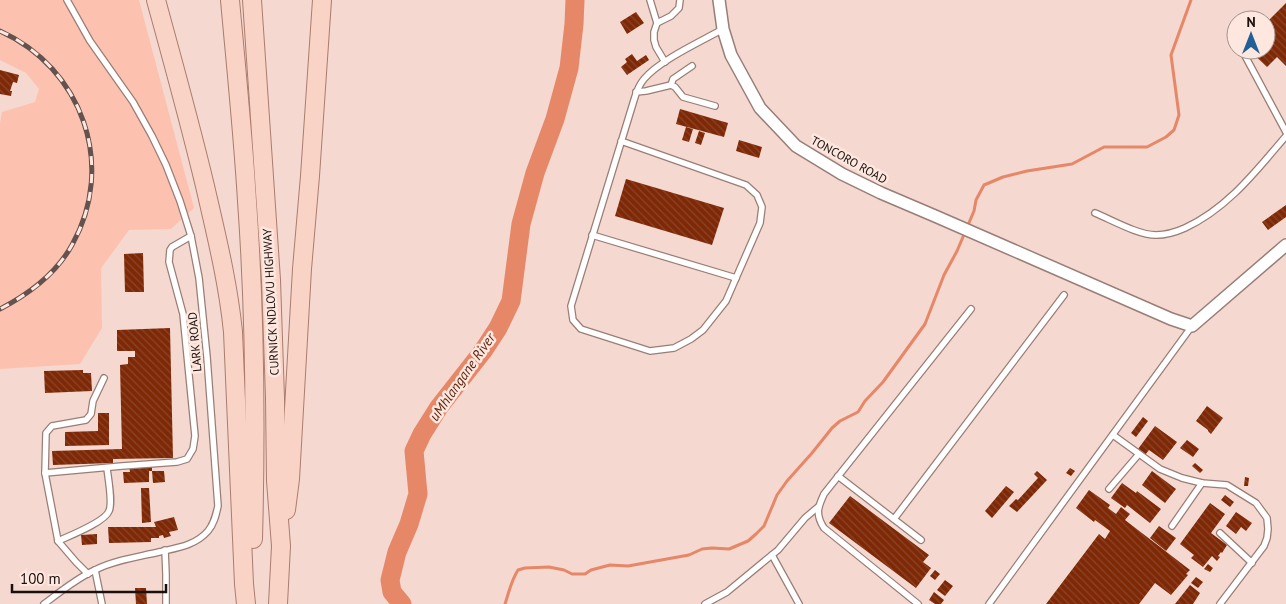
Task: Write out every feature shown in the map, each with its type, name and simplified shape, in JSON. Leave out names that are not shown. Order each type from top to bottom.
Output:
[{"type":"main road","points":[[156,0],[198,160],[227,285],[233,332],[246,604]]},
{"type":"main road","name":"CURNICK NDLOVU HIGHWAY","points":[[230,0],[247,200],[253,327],[255,477],[251,604]]},
{"type":"main road","name":"CURNICK NDLOVU HIGHWAY","points":[[252,0],[270,280],[276,480],[281,546],[278,604]]},
{"type":"main road","points":[[281,546],[290,479],[302,269],[322,0]]},
{"type":"street","name":"TONCORO ROAD","points":[[719,0],[722,29],[731,55],[760,108],[796,146],[842,174],[881,193],[1171,319],[1192,326]]},
{"type":"street","points":[[1192,326],[1286,245]]},
{"type":"lane","name":"LARK ROAD","points":[[44,604],[88,574],[114,562],[164,550],[177,549],[194,542],[207,532],[215,520],[218,506],[207,357],[199,278],[191,236],[166,165],[152,136],[133,102],[90,41],[67,0]]},
{"type":"lane","points":[[650,0],[657,23],[654,40],[656,47],[666,62]]},
{"type":"lane","points":[[657,23],[671,16],[679,8],[680,0]]},
{"type":"lane","points":[[621,141],[746,185],[757,195],[762,207],[760,223],[726,301],[704,330],[674,348],[650,351],[581,329],[573,320],[571,306],[592,236],[621,141],[636,92],[643,80],[654,69],[722,29]]},
{"type":"lane","points":[[1247,60],[1286,132]]},
{"type":"lane","points":[[636,92],[646,92],[670,85],[673,79],[692,66]]},
{"type":"lane","points":[[670,85],[683,97],[715,106]]},
{"type":"lane","points":[[1095,213],[1143,234],[1173,233],[1201,220],[1223,204],[1248,181],[1286,136]]},
{"type":"lane","points":[[45,473],[177,462],[187,459],[193,449],[195,436],[184,314],[170,262],[170,250],[191,236]]},
{"type":"lane","points":[[592,236],[736,278]]},
{"type":"lane","points":[[894,520],[1064,295]]},
{"type":"lane","points":[[706,604],[727,592],[772,556],[805,518],[818,507],[824,494],[971,309]]},
{"type":"lane","points":[[990,604],[1192,326]]},
{"type":"lane","points":[[88,574],[58,542],[45,473],[46,432],[52,426],[86,420],[91,414],[93,402],[104,378]]},
{"type":"lane","points":[[1113,435],[1160,469],[1182,478],[1202,483],[1227,485],[1256,503],[1262,510],[1268,529],[1264,546],[1220,604]]},
{"type":"lane","points":[[1109,489],[1139,454]]},
{"type":"lane","points":[[58,542],[99,522],[110,511],[107,468]]},
{"type":"lane","points":[[838,476],[921,540]]},
{"type":"lane","points":[[1172,526],[1202,483]]},
{"type":"lane","points":[[818,507],[819,520],[824,528],[918,604]]},
{"type":"lane","points":[[1220,534],[1252,563]]},
{"type":"lane","points":[[164,550],[166,604]]},
{"type":"lane","points":[[772,556],[799,604]]},
{"type":"lane","points":[[95,570],[102,604]]},
{"type":"shaded area","points":[[0,0],[139,0],[194,208],[171,229],[129,230],[101,268],[102,328],[80,364],[0,369],[0,123],[2,112],[35,102],[39,89],[26,73],[0,60]]},
{"type":"building","points":[[1286,3],[1286,66],[1276,58],[1276,13]]},
{"type":"building","points":[[636,12],[644,23],[627,34],[620,22]]},
{"type":"building","points":[[632,54],[637,61],[646,55],[649,60],[627,75],[621,67],[627,62],[625,59]]},
{"type":"building","points":[[1260,60],[1274,60],[1267,67]]},
{"type":"building","points":[[0,70],[19,75],[17,83],[13,82],[10,91],[12,91],[11,96],[0,94]]},
{"type":"building","points":[[680,109],[728,123],[724,137],[676,124]]},
{"type":"building","points":[[686,127],[693,129],[689,142],[682,140]]},
{"type":"building","points":[[699,131],[705,133],[701,145],[695,143]]},
{"type":"building","points":[[739,140],[762,147],[759,158],[736,151]]},
{"type":"building","points":[[626,179],[724,208],[712,245],[615,216]]},
{"type":"building","points":[[1286,205],[1286,217],[1268,230],[1262,222]]},
{"type":"building","points":[[143,253],[144,292],[125,292],[124,254]]},
{"type":"building","points":[[170,328],[173,458],[113,459],[113,463],[53,465],[52,451],[122,449],[120,365],[128,364],[128,357],[135,357],[135,351],[117,351],[117,330]]},
{"type":"building","points":[[83,370],[83,373],[91,373],[92,391],[45,393],[44,371]]},
{"type":"building","points":[[1207,406],[1223,418],[1211,434],[1196,421]]},
{"type":"building","points":[[98,413],[109,413],[109,445],[65,446],[65,432],[98,431]]},
{"type":"building","points":[[1143,417],[1148,421],[1136,437],[1131,433]]},
{"type":"building","points":[[1155,426],[1177,442],[1163,460],[1149,450],[1145,455],[1138,449]]},
{"type":"building","points":[[1187,440],[1199,449],[1193,457],[1180,448]]},
{"type":"building","points":[[1195,463],[1203,470],[1200,473],[1192,466]]},
{"type":"building","points":[[129,466],[152,466],[152,471],[149,471],[149,482],[124,483],[123,472],[130,472]]},
{"type":"building","points":[[1070,468],[1075,471],[1071,476],[1066,473]]},
{"type":"building","points":[[152,471],[164,471],[165,482],[153,483]]},
{"type":"building","points":[[1037,471],[1047,480],[1017,512],[1009,506],[1016,499],[1018,500],[1038,478],[1034,474]]},
{"type":"building","points":[[1152,471],[1176,489],[1165,503],[1142,485]]},
{"type":"building","points":[[1245,477],[1249,478],[1248,486],[1244,486]]},
{"type":"building","points":[[1122,483],[1136,493],[1137,491],[1161,509],[1150,523],[1127,505],[1125,508],[1111,498]]},
{"type":"building","points":[[1006,486],[1014,492],[992,518],[985,511]]},
{"type":"building","points":[[141,488],[149,488],[151,522],[142,523]]},
{"type":"building","points":[[1089,490],[1110,505],[1108,508],[1116,514],[1121,507],[1130,514],[1125,520],[1190,570],[1171,595],[1155,583],[1139,604],[1046,604],[1099,534],[1105,539],[1110,531],[1095,520],[1094,522],[1076,508]]},
{"type":"building","points":[[1225,495],[1234,502],[1230,507],[1221,500]]},
{"type":"building","points":[[850,496],[929,555],[923,562],[931,568],[916,588],[829,523]]},
{"type":"building","points":[[1210,503],[1225,514],[1211,533],[1227,545],[1218,556],[1220,557],[1217,561],[1212,556],[1203,567],[1191,558],[1194,555],[1180,544]]},
{"type":"building","points":[[1236,512],[1252,523],[1246,531],[1241,527],[1236,534],[1226,526]]},
{"type":"building","points":[[174,517],[178,530],[169,532],[171,536],[164,538],[163,535],[159,536],[159,538],[151,538],[151,542],[109,543],[108,527],[156,527],[154,522]]},
{"type":"building","points":[[1159,526],[1176,538],[1166,551],[1150,538]]},
{"type":"building","points":[[97,534],[97,544],[82,545],[81,535]]},
{"type":"building","points":[[1208,564],[1213,568],[1210,572],[1204,569]]},
{"type":"building","points":[[935,570],[940,574],[935,580],[930,576]]},
{"type":"building","points":[[1196,577],[1203,582],[1198,588],[1191,583]]},
{"type":"building","points":[[945,580],[953,586],[945,596],[937,590]]},
{"type":"building","points":[[1190,585],[1200,593],[1193,604],[1175,604]]},
{"type":"building","points":[[135,588],[146,588],[147,604],[136,604]]},
{"type":"building","points":[[934,592],[944,600],[941,604],[935,604],[929,600]]},
{"type":"waterway","name":"uMhlangane River","points":[[402,604],[392,592],[390,580],[397,552],[409,524],[418,494],[414,451],[439,407],[483,351],[498,328],[511,301],[521,224],[535,173],[555,119],[569,68],[575,0]]},
{"type":"waterway","points":[[505,604],[518,570],[525,568],[549,567],[572,574],[585,574],[591,570],[610,565],[628,566],[689,555],[702,549],[729,549],[748,541],[756,534],[764,526],[777,495],[787,481],[832,428],[840,421],[858,412],[865,401],[883,382],[925,324],[944,275],[957,251],[974,211],[976,200],[984,185],[1003,177],[1027,171],[1072,164],[1104,147],[1147,147],[1166,137],[1174,130],[1179,115],[1171,55],[1191,0]]},
{"type":"railway","points":[[0,31],[28,48],[52,69],[71,94],[84,122],[91,152],[91,183],[85,214],[72,245],[50,274],[31,290],[0,309]]}]
